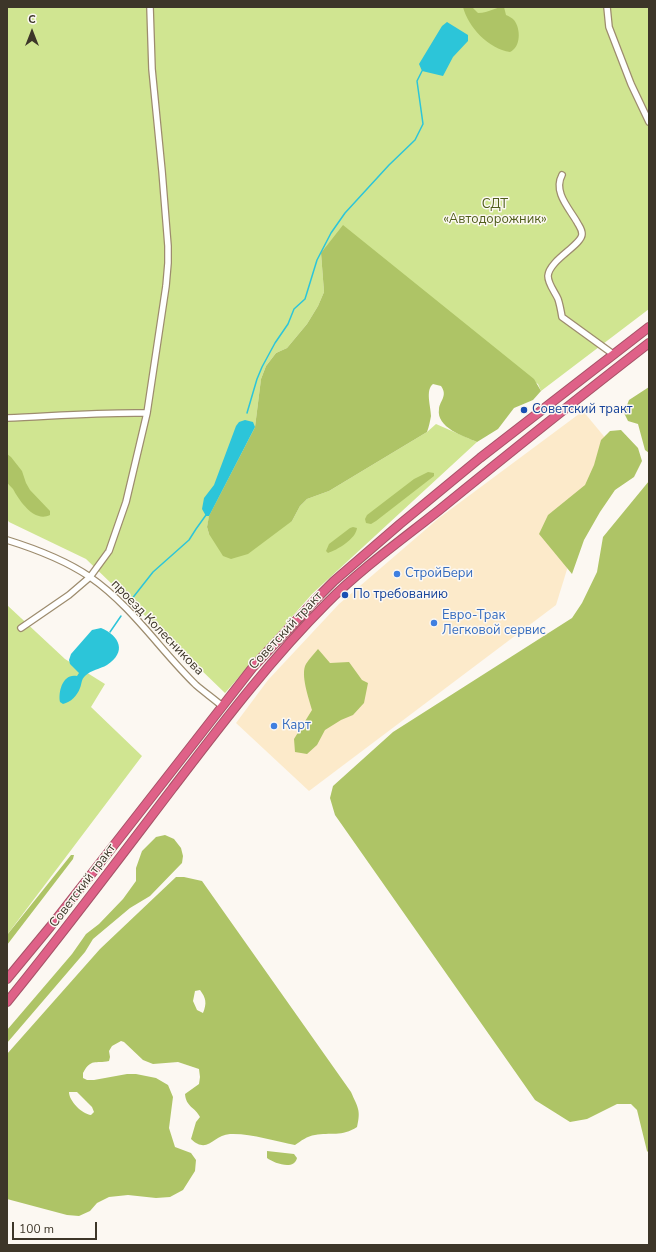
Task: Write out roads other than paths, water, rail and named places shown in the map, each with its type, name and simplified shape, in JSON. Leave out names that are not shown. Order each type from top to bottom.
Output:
[{"type":"highway","name":"Советский тракт","points":[[7,979],[50,927],[254,667],[334,581],[480,458],[649,327]]},
{"type":"highway","name":"Советский тракт","points":[[7,1002],[230,714],[272,662],[326,604],[340,590],[547,422],[649,343]]},
{"type":"highway","points":[[222,706],[230,714]]},
{"type":"street","points":[[21,628],[69,595],[90,577],[109,551],[126,502],[147,413],[166,286],[168,263],[168,246],[152,69],[150,7]]},
{"type":"street","points":[[607,7],[609,27],[631,84],[649,122]]},
{"type":"street","points":[[562,175],[559,180],[559,191],[582,233],[580,240],[562,255],[549,272],[548,281],[558,301],[562,317],[613,354]]},
{"type":"street","points":[[7,418],[110,412],[147,413]]},
{"type":"street","name":"проезд Колесникова","points":[[7,540],[47,554],[90,577],[128,610],[196,685],[222,706]]},
{"type":"water","points":[[447,22],[468,35],[468,41],[453,57],[443,76],[422,71],[419,64],[442,26]]},
{"type":"water","points":[[245,420],[253,422],[255,427],[209,516],[206,516],[202,509],[204,498],[214,485],[236,426],[239,422]]},
{"type":"water","points":[[101,628],[108,631],[117,640],[119,650],[117,655],[107,665],[90,672],[85,676],[82,680],[79,691],[69,702],[63,704],[60,702],[62,684],[68,677],[77,676],[79,673],[70,664],[69,660],[71,654],[92,630]]},
{"type":"waterway","points":[[247,413],[262,367],[275,343],[288,324],[294,309],[305,299],[317,260],[331,233],[345,213],[389,165],[415,140],[423,124],[417,81],[422,71]]},
{"type":"waterway","points":[[131,600],[153,572],[189,540],[206,515]]},
{"type":"waterway","points":[[110,632],[121,616]]},
{"type":"place","name":"Советский тракт","points":[[524,410]]},
{"type":"place","name":"СтройБери","points":[[397,574]]},
{"type":"place","name":"По требованию","points":[[345,595]]},
{"type":"place","name":"Евро-Трак Легковой сервис","points":[[434,623]]},
{"type":"place","name":"Карт","points":[[274,726]]},
{"type":"park label","name":"СДТ «Автодорожник»","points":[[495,212]]}]
